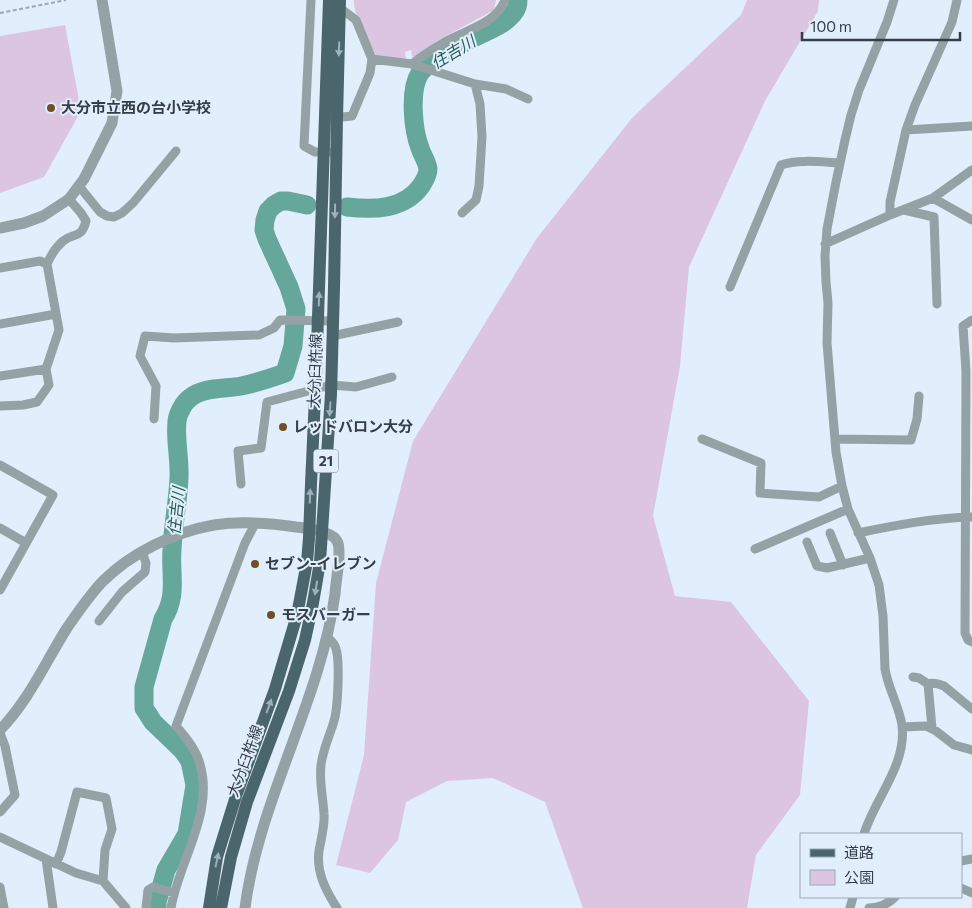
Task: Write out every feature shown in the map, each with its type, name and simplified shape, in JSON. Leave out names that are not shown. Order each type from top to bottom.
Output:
[{"type":"main road","name":"大分臼杵線","points":[[209,908],[217,857],[236,796],[275,689],[297,615],[315,530],[331,385],[333,321],[329,0]]},
{"type":"main road","name":"大分臼杵線","points":[[330,118],[340,4]]},
{"type":"main road","name":"大分臼杵線","points":[[221,908],[230,857],[247,802],[289,691],[305,640],[320,562],[315,530],[316,389],[318,320],[330,152]]},
{"type":"street","points":[[0,228],[24,223],[43,216],[69,199],[88,172],[112,123],[117,91],[102,0]]},
{"type":"street","points":[[311,0],[304,146],[315,152],[330,152]]},
{"type":"street","points":[[414,65],[446,42],[488,20],[501,9],[505,0]]},
{"type":"street","points":[[864,833],[868,821],[895,767],[901,748],[902,727],[900,714],[886,676],[883,616],[874,569],[848,509],[842,486],[835,439],[827,343],[828,303],[825,244],[839,164],[849,123],[859,90],[894,0]]},
{"type":"street","points":[[890,215],[890,202],[906,130],[915,105],[952,22],[957,0]]},
{"type":"street","points":[[330,118],[352,116],[370,73],[372,59],[356,20],[340,4]]},
{"type":"street","points":[[372,59],[414,65],[475,84],[506,89],[528,99]]},
{"type":"street","points":[[462,213],[476,200],[479,186],[482,137],[480,104],[475,84]]},
{"type":"street","points":[[906,130],[972,126]]},
{"type":"street","points":[[79,186],[100,212],[114,217],[134,203],[176,151]]},
{"type":"street","points":[[730,286],[781,165],[814,162],[839,164]]},
{"type":"street","points":[[825,244],[933,198],[972,170]]},
{"type":"street","points":[[933,198],[972,220]]},
{"type":"street","points":[[0,406],[37,402],[49,385],[46,369],[58,330],[47,264],[64,240],[76,236],[84,229],[86,221],[69,199]]},
{"type":"street","points":[[903,210],[934,218],[937,304]]},
{"type":"street","points":[[0,268],[40,260],[47,264]]},
{"type":"street","points":[[0,324],[56,314]]},
{"type":"street","points":[[154,419],[156,386],[140,356],[145,336],[174,338],[259,335],[274,328],[280,320],[333,321]]},
{"type":"street","points":[[972,320],[963,326],[966,371],[969,517],[965,633],[968,640],[972,642]]},
{"type":"street","points":[[332,336],[398,322]]},
{"type":"street","points":[[0,376],[46,369]]},
{"type":"street","points":[[241,484],[238,451],[261,448],[267,402],[331,385],[356,387],[392,377]]},
{"type":"street","points":[[835,439],[911,440],[917,419],[919,396]]},
{"type":"street","points":[[702,439],[762,463],[760,493],[819,497],[842,486]]},
{"type":"street","points":[[0,465],[53,495],[0,590]]},
{"type":"street","points":[[756,549],[848,509]]},
{"type":"street","points":[[858,534],[932,519],[969,517]]},
{"type":"street","points":[[171,908],[170,892],[197,829],[202,806],[203,781],[199,761],[189,740],[176,726],[242,551],[255,524]]},
{"type":"street","points":[[0,812],[15,795],[6,746],[0,732],[22,704],[66,630],[84,604],[114,572],[142,552],[159,543],[214,525],[255,524],[315,530],[336,539],[339,548],[338,568],[327,637],[314,681],[264,824],[253,865],[245,908]]},
{"type":"street","points":[[0,528],[26,543]]},
{"type":"street","points":[[830,533],[843,565]]},
{"type":"street","points":[[807,542],[817,566],[827,568],[870,558]]},
{"type":"street","points":[[99,621],[122,592],[145,572],[146,563],[142,552]]},
{"type":"street","points":[[327,637],[333,642],[337,650],[338,677],[335,719],[321,764],[320,781],[324,816],[318,854],[324,886],[337,908]]},
{"type":"street","points":[[913,677],[919,678],[928,684],[944,686],[972,709]]},
{"type":"street","points":[[928,684],[932,728]]},
{"type":"street","points":[[902,727],[926,726],[932,728],[954,745],[972,750]]},
{"type":"street","points":[[56,864],[77,792],[106,798],[112,829],[105,850],[103,881]]},
{"type":"street","points":[[0,837],[76,873],[103,881],[126,908]]},
{"type":"street","points":[[46,859],[53,908]]},
{"type":"street","points":[[0,887],[4,908]]},
{"type":"street","points":[[146,908],[148,890],[153,888],[170,892]]},
{"type":"street","points":[[868,908],[875,908],[894,898]]},
{"type":"path","points":[[0,13],[66,0]]},
{"type":"green space","points":[[354,0],[496,0],[494,10],[437,41],[415,56],[412,57],[411,50],[405,52],[406,60],[376,55],[356,14]]},
{"type":"green space","points":[[747,0],[819,0],[818,11],[765,101],[689,267],[680,366],[653,516],[675,596],[731,602],[809,701],[800,795],[756,855],[747,908],[583,908],[545,802],[493,778],[447,781],[406,802],[398,840],[370,873],[336,865],[364,755],[376,583],[413,441],[537,238],[632,118],[741,15]]},
{"type":"green space","points":[[65,25],[81,111],[44,177],[0,193],[0,36]]},
{"type":"waterway","name":"住吉川","points":[[347,207],[387,207],[406,200],[421,186],[427,176],[428,169],[418,140],[413,110],[414,89],[420,73],[435,60],[506,21],[516,10],[518,0]]},
{"type":"waterway","name":"住吉川","points":[[157,908],[166,870],[187,834],[195,785],[190,761],[183,751],[153,722],[144,708],[144,687],[172,593],[173,540],[179,478],[178,418],[186,402],[195,394],[214,389],[247,385],[285,373],[293,346],[296,309],[289,287],[267,239],[264,230],[265,220],[268,211],[281,201],[307,205]]},
{"type":"place","name":"大分市立西の台小学校","points":[[51,108]]},
{"type":"place","name":"レッドバロン大分","points":[[283,427]]},
{"type":"place","name":"セブン-イレブン","points":[[255,564]]},
{"type":"place","name":"モスバーガー","points":[[271,615]]}]
